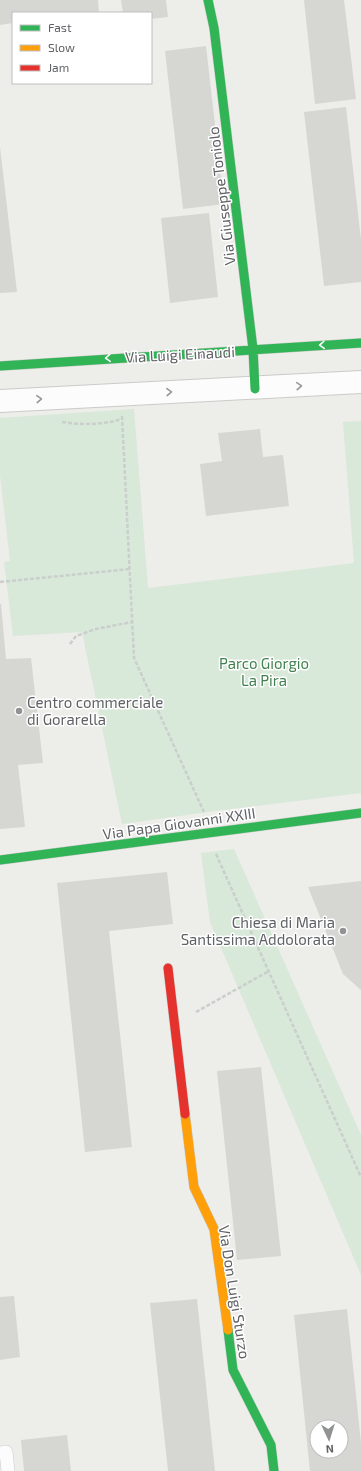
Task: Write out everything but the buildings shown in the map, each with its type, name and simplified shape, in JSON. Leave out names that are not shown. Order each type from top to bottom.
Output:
[{"type":"street","name":"Via Giuseppe Toniolo","points":[[208,0],[214,28],[253,349],[255,389]]},
{"type":"street","name":"Via Luigi Einaudi","points":[[0,366],[361,342]]},
{"type":"street","points":[[0,401],[121,394],[255,389],[361,382]]},
{"type":"street","name":"Via Papa Giovanni XXIII","points":[[0,860],[361,813]]},
{"type":"street","name":"Via Don Luigi Sturzo","points":[[168,968],[194,1187],[214,1229],[232,1370],[271,1445],[274,1471]]},
{"type":"lane","points":[[0,1453],[6,1452],[8,1471]]},
{"type":"path","points":[[121,394],[134,658],[204,813]]},
{"type":"path","points":[[0,582],[130,569]]},
{"type":"path","points":[[70,644],[76,636],[96,629],[132,622]]},
{"type":"path","points":[[214,849],[361,1176]]},
{"type":"path","points":[[174,1025],[269,971]]},
{"type":"green space","name":"Parco Giorgio La Pira","points":[[134,409],[148,588],[354,563],[343,422],[361,421],[361,793],[122,824],[82,632],[13,636],[4,562],[10,561],[0,475],[0,418]]},
{"type":"green space","points":[[234,849],[361,1135],[361,1275],[210,922],[201,853]]},
{"type":"traffic: fast","points":[[208,0],[214,28],[253,349],[255,389]]},
{"type":"traffic: fast","points":[[0,366],[361,343]]},
{"type":"traffic: fast","points":[[0,860],[361,813]]},
{"type":"traffic: fast","points":[[228,1330],[233,1370],[271,1445],[274,1471]]},
{"type":"traffic: slow","points":[[185,1114],[194,1187],[214,1229],[228,1330]]},
{"type":"traffic: jam","points":[[168,968],[185,1114]]},
{"type":"place","name":"Centro commerciale di Gorarella","points":[[19,711]]},
{"type":"place","name":"Chiesa di Maria Santissima Addolorata","points":[[343,931]]}]
